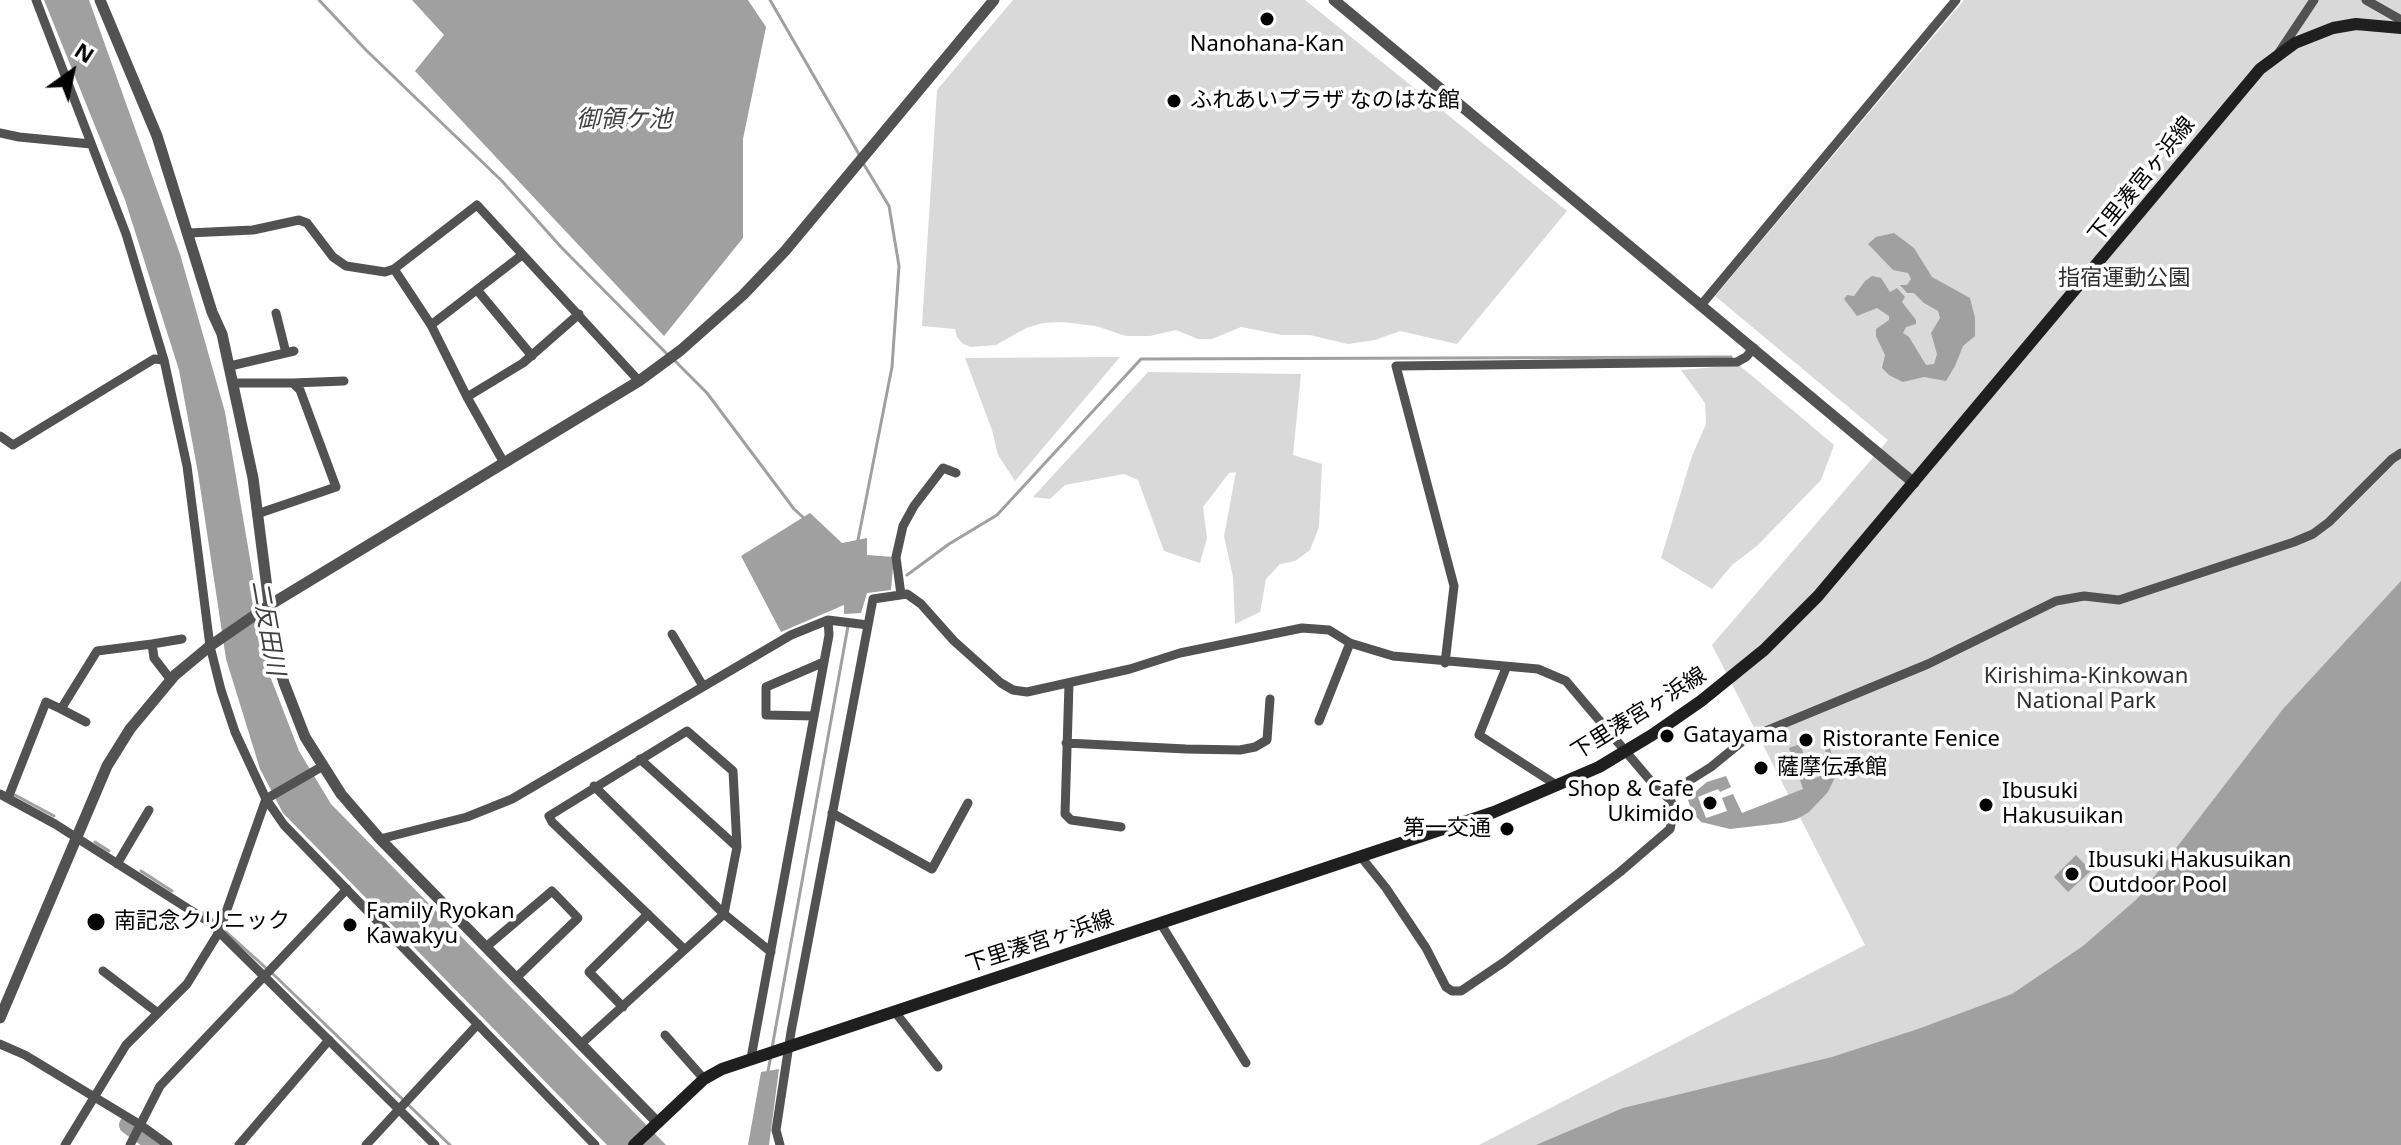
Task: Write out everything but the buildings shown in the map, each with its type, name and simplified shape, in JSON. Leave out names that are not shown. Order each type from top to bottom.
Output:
[{"type":"main road","name":"下里湊宮ヶ浜線","points":[[634,1145],[704,1079],[722,1069],[1494,812],[1558,786],[1627,750],[1701,701],[1764,650],[1836,577],[2243,89],[2277,54],[2312,34],[2333,28],[2356,24],[2401,28]]},
{"type":"street","points":[[36,0],[126,234],[164,360],[187,466],[210,646],[225,704],[266,799],[284,825],[595,1145]]},
{"type":"street","points":[[100,0],[157,136],[230,366],[253,478],[268,606],[284,683],[305,737],[341,794],[380,839],[657,1122]]},
{"type":"street","points":[[0,1018],[107,766],[144,710],[171,680],[210,646],[268,606],[639,381],[681,350],[764,273],[994,0]]},
{"type":"street","points":[[1334,0],[1914,483]]},
{"type":"street","points":[[1702,304],[1956,0]]},
{"type":"street","points":[[2277,54],[2314,0]]},
{"type":"street","points":[[2366,0],[2401,20]]},
{"type":"street","points":[[0,133],[91,144]]},
{"type":"street","points":[[189,233],[253,230],[299,220],[307,223],[333,257],[346,266],[385,272],[394,269],[477,205],[639,381]]},
{"type":"street","points":[[431,325],[522,255]]},
{"type":"street","points":[[394,269],[431,325],[504,463]]},
{"type":"street","points":[[478,291],[532,356]]},
{"type":"street","points":[[230,366],[290,352],[276,313]]},
{"type":"street","points":[[467,397],[532,356],[579,314]]},
{"type":"street","points":[[1445,663],[1454,586],[1396,366],[1737,362],[1754,348]]},
{"type":"street","points":[[0,436],[13,445],[154,359],[164,360]]},
{"type":"street","points":[[234,383],[344,381]]},
{"type":"street","points":[[257,514],[336,487],[300,390],[293,383]]},
{"type":"street","points":[[1660,789],[1679,787],[1711,767],[1744,740],[1928,664],[2056,601],[2084,596],[2119,600],[2313,534],[2401,453]]},
{"type":"street","points":[[901,595],[896,557],[903,526],[943,468],[956,473]]},
{"type":"street","points":[[780,1145],[776,1130],[789,1048],[873,599],[907,594],[1001,683],[1013,690],[1027,692],[1069,684],[1180,653],[1302,628],[1329,630],[1350,643],[1393,656],[1538,669],[1566,681],[1671,801],[1674,818],[1670,829],[1620,872],[1504,962],[1461,991],[1446,987],[1426,948],[1361,857]]},
{"type":"street","points":[[380,839],[467,817],[512,799],[791,635],[833,620],[866,624]]},
{"type":"street","points":[[751,1058],[833,620]]},
{"type":"street","points":[[672,634],[703,686]]},
{"type":"street","points":[[61,709],[97,651],[182,639]]},
{"type":"street","points":[[1319,721],[1350,643]]},
{"type":"street","points":[[152,644],[154,658],[171,680]]},
{"type":"street","points":[[814,716],[766,715],[766,687],[824,662]]},
{"type":"street","points":[[1506,668],[1479,735],[1558,786]]},
{"type":"street","points":[[1069,684],[1065,814],[1071,820],[1121,827]]},
{"type":"street","points":[[1066,743],[1186,749],[1240,750],[1255,747],[1267,740],[1270,699]]},
{"type":"street","points":[[86,722],[46,702],[4,796],[221,927],[329,1040],[402,1104],[433,1144]]},
{"type":"street","points":[[581,1044],[724,914],[737,847],[733,771],[687,731],[549,816],[684,949]]},
{"type":"street","points":[[640,759],[737,847]]},
{"type":"street","points":[[65,1145],[126,1045],[187,984],[221,927],[266,799],[323,766]]},
{"type":"street","points":[[594,786],[724,914],[771,952]]},
{"type":"street","points":[[832,813],[932,869],[968,803]]},
{"type":"street","points":[[117,864],[149,810]]},
{"type":"street","points":[[130,1145],[160,1086],[347,889]]},
{"type":"street","points":[[486,947],[552,891],[578,918],[516,978]]},
{"type":"street","points":[[623,1007],[589,972],[648,914]]},
{"type":"street","points":[[1161,924],[1246,1063]]},
{"type":"street","points":[[103,971],[158,1013]]},
{"type":"street","points":[[895,1012],[938,1067]]},
{"type":"street","points":[[366,1145],[478,1024]]},
{"type":"street","points":[[665,1035],[704,1079]]},
{"type":"street","points":[[239,1145],[329,1040]]},
{"type":"street","points":[[0,1044],[25,1055],[168,1145]]},
{"type":"green space","points":[[1013,0],[1305,0],[1567,211],[1457,344],[1400,331],[1375,340],[1348,344],[1310,335],[1282,335],[1241,327],[1212,339],[1198,339],[1176,330],[1150,336],[1126,336],[1096,326],[1062,322],[1026,328],[996,345],[971,347],[963,344],[955,329],[922,326],[937,90]]},
{"type":"green space","name":"Kirishima-Kinkowan National Park","points":[[1964,0],[2401,0],[2401,1145],[1479,1145],[1865,945],[1712,645],[1888,440],[1715,296]]},
{"type":"green space","points":[[1120,357],[1015,481],[998,455],[965,358]]},
{"type":"green space","points":[[1739,365],[1834,445],[1821,480],[1758,545],[1732,565],[1712,589],[1661,558],[1692,456],[1706,424],[1705,403],[1681,370]]},
{"type":"green space","points":[[1148,372],[1301,374],[1293,455],[1322,464],[1319,527],[1310,550],[1295,561],[1280,564],[1266,579],[1260,612],[1235,624],[1233,577],[1224,536],[1236,472],[1229,473],[1203,507],[1207,538],[1200,563],[1164,551],[1138,480],[1124,474],[1065,485],[1050,499],[1033,497]]},
{"type":"water","points":[[44,0],[89,0],[180,254],[225,412],[270,676],[299,751],[331,804],[666,1145],[607,1145],[283,813],[260,769],[226,659],[179,370],[125,200]]},
{"type":"water","name":"御領ケ池","points":[[412,0],[748,0],[766,27],[743,139],[743,238],[664,336],[415,71],[444,35]]},
{"type":"water","points":[[1894,233],[1914,248],[1932,277],[1970,298],[1975,336],[1963,346],[1946,381],[1924,377],[1903,382],[1889,375],[1882,368],[1885,355],[1876,329],[1889,320],[1889,316],[1877,308],[1857,316],[1844,299],[1847,295],[1854,296],[1872,276],[1881,278],[1890,292],[1897,288],[1905,297],[1902,302],[1916,320],[1916,324],[1906,327],[1903,333],[1909,337],[1926,365],[1934,364],[1937,354],[1931,333],[1940,318],[1938,311],[1914,293],[1907,293],[1900,285],[1907,285],[1911,279],[1908,273],[1893,270],[1868,244],[1876,237]]},
{"type":"water","points":[[810,513],[842,543],[867,538],[867,555],[894,557],[891,590],[867,593],[861,613],[844,614],[844,605],[781,632],[741,556]]},
{"type":"water","points":[[2401,581],[2401,1145],[1536,1145],[1623,1108],[1832,1057],[2012,994],[2083,946],[2137,899],[2283,709]]},
{"type":"water","points":[[1800,744],[1813,779],[1833,771],[1825,750],[1830,748],[1837,773],[1828,792],[1809,812],[1782,823],[1730,829],[1701,822],[1692,812],[1688,800],[1695,792],[1707,782],[1726,776],[1731,787],[1698,797],[1706,818],[1727,811],[1722,798],[1733,794],[1742,813],[1803,789],[1789,748]]},
{"type":"water","name":"Ibusuki Hakusuikan Outdoor Pool","points":[[2076,855],[2091,871],[2068,892],[2054,877]]},
{"type":"water","points":[[779,1069],[769,1145],[748,1145],[761,1072]]},
{"type":"waterway","points":[[319,0],[366,50],[502,181],[561,247],[667,354]]},
{"type":"waterway","points":[[770,0],[860,156]]},
{"type":"waterway","points":[[858,540],[892,367],[899,266],[889,206],[863,163]]},
{"type":"waterway","points":[[907,575],[949,544],[997,515],[1141,359],[1731,357]]},
{"type":"waterway","points":[[673,359],[707,393],[794,509],[805,519]]},
{"type":"waterway","points":[[772,1048],[848,626]]},
{"type":"waterway","points":[[15,795],[54,816]]},
{"type":"waterway","points":[[95,842],[109,851]]},
{"type":"waterway","points":[[141,871],[172,891]]},
{"type":"waterway","points":[[204,912],[266,968]]},
{"type":"waterway","points":[[272,973],[450,1145]]},
{"type":"waterway","points":[[768,1071],[771,1055]]},
{"type":"waterway","points":[[128,1125],[156,1145]]},
{"type":"place","name":"Nanohana-Kan","points":[[1267,19]]},
{"type":"place","name":"ふれあいプラザ なのはな館","points":[[1174,101]]},
{"type":"place","name":"Gatayama","points":[[1667,736]]},
{"type":"place","name":"Ristorante Fenice","points":[[1806,740]]},
{"type":"place","name":"薩摩伝承館","points":[[1761,768]]},
{"type":"place","name":"Shop & Cafe Ukimido","points":[[1710,803]]},
{"type":"place","name":"Ibusuki Hakusuikan","points":[[1986,805]]},
{"type":"place","name":"第一交通","points":[[1507,829]]},
{"type":"place","name":"Ibusuki Hakusuikan Outdoor Pool","points":[[2072,874]]},
{"type":"place","name":"南記念クリニック","points":[[96,922]]},
{"type":"place","name":"Family Ryokan Kawakyu","points":[[350,925]]},
{"type":"park label","name":"指宿運動公園","points":[[2124,279]]},
{"type":"water label","name":"二反田川","points":[[267,628]]}]
